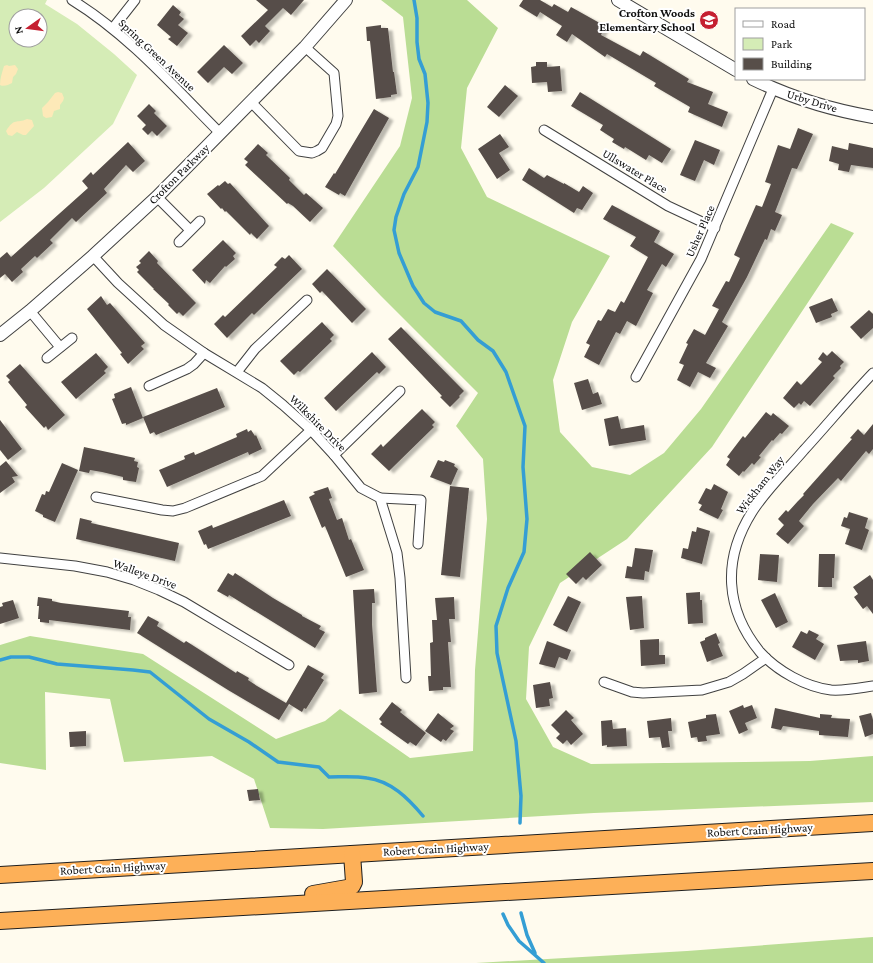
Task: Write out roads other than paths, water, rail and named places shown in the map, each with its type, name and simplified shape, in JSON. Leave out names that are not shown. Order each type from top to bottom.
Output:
[{"type":"highway","name":"Robert Crain Highway","points":[[0,875],[873,823]]},
{"type":"highway","points":[[241,907],[352,886],[354,882],[352,854]]},
{"type":"highway","points":[[0,921],[873,871]]},
{"type":"street","name":"Spring Green Avenue","points":[[72,0],[113,28],[220,133]]},
{"type":"street","points":[[113,28],[135,0]]},
{"type":"street","name":"Crofton Parkway","points":[[0,335],[30,311],[157,197],[305,47],[346,0]]},
{"type":"street","points":[[618,0],[735,69]]},
{"type":"street","points":[[250,102],[299,151],[312,153],[317,152],[322,148],[336,124],[338,116],[334,73],[305,47]]},
{"type":"street","name":"Urby Drive","points":[[754,80],[773,89],[847,112],[873,117]]},
{"type":"street","name":"Usher Place","points":[[636,376],[689,284],[716,228],[773,89]]},
{"type":"street","name":"Ullswater Place","points":[[544,130],[668,206],[716,228]]},
{"type":"street","points":[[157,197],[190,230]]},
{"type":"street","points":[[179,242],[200,221]]},
{"type":"street","name":"Wilkshire Drive","points":[[92,256],[141,305],[164,325],[204,353],[262,388],[311,430],[361,488],[380,498]]},
{"type":"street","points":[[237,372],[255,349],[307,300]]},
{"type":"street","points":[[30,311],[60,348]]},
{"type":"street","points":[[47,358],[72,338]]},
{"type":"street","points":[[149,386],[187,369],[204,353]]},
{"type":"street","name":"Wickham Way","points":[[873,374],[752,511],[739,535],[733,556],[731,574],[733,600],[740,620],[750,640],[766,658],[784,672],[806,684],[830,690],[873,686]]},
{"type":"street","points":[[334,455],[400,391]]},
{"type":"street","points":[[96,497],[162,510],[174,511],[185,508],[262,476],[311,430]]},
{"type":"street","points":[[406,678],[397,553],[380,498],[421,500],[418,544]]},
{"type":"street","name":"Walleye Drive","points":[[0,558],[74,566],[107,572],[134,580],[160,590],[184,602],[288,665]]},
{"type":"street","points":[[604,682],[632,692],[643,693],[702,690],[729,682],[766,658]]},
{"type":"waterway","points":[[414,0],[417,18],[419,59],[425,74],[428,103],[427,122],[418,167],[404,194],[396,217],[394,230],[399,253],[413,286],[424,303],[435,312],[461,321],[478,340],[493,351],[506,372],[525,426],[523,467],[527,519],[524,552],[508,588],[496,626],[497,653],[516,741],[521,796],[520,823]]},
{"type":"waterway","points":[[0,660],[11,657],[29,657],[57,664],[150,672],[209,719],[249,742],[278,762],[319,767],[329,777],[362,777],[376,780],[398,791],[423,816]]},
{"type":"waterway","points":[[521,913],[527,935],[535,953]]},
{"type":"waterway","points":[[503,914],[508,925],[519,941],[544,963]]},
{"type":"place","name":"Crofton Woods Elementary School","points":[[709,20]]}]
